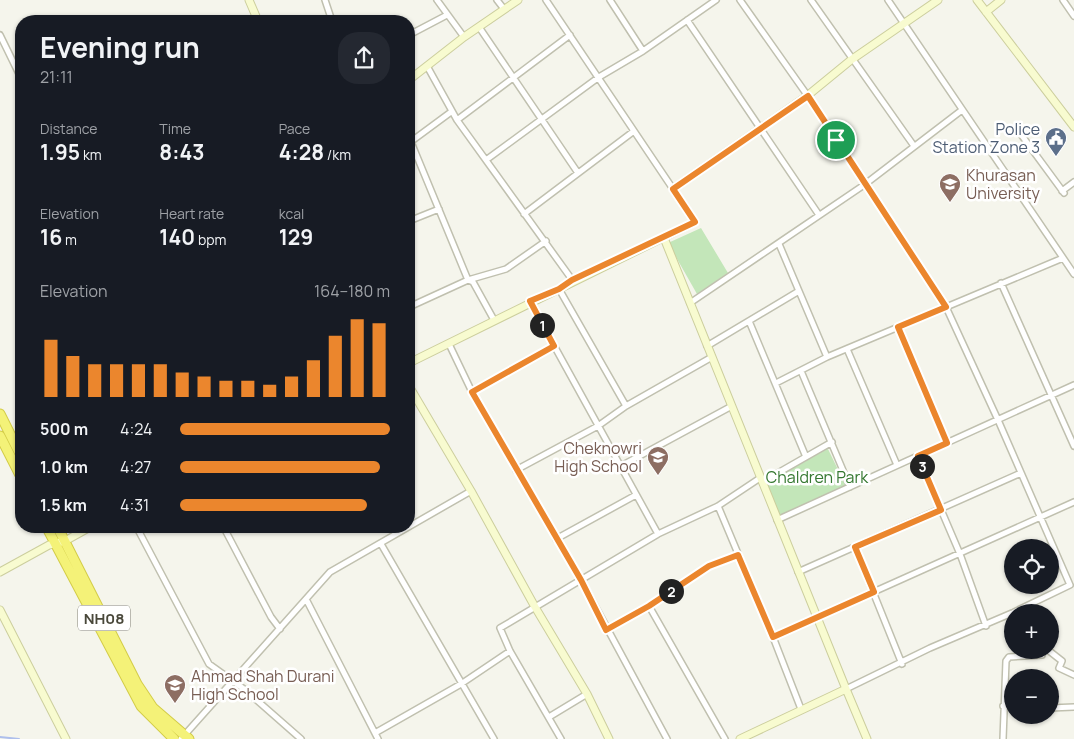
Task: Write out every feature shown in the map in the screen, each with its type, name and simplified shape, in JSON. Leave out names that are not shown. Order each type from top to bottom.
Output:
[{"type":"highway","points":[[0,414],[15,444]]},
{"type":"highway","points":[[0,436],[15,465]]},
{"type":"highway","name":"NH08","points":[[52,533],[60,543],[137,684],[153,708],[185,737]]},
{"type":"highway","name":"NH08","points":[[58,533],[60,543],[141,706],[174,739]]},
{"type":"main road","points":[[249,0],[255,15]]},
{"type":"main road","points":[[415,75],[464,37],[518,0]]},
{"type":"main road","points":[[415,360],[530,301],[559,289],[572,280],[695,222],[673,189],[808,96],[851,60],[938,0]]},
{"type":"main road","points":[[977,0],[1074,126]]},
{"type":"main road","points":[[986,12],[1001,0]]},
{"type":"main road","points":[[664,238],[730,407],[867,739]]},
{"type":"main road","points":[[415,396],[586,694],[609,739]]},
{"type":"main road","points":[[0,572],[49,545],[60,543],[79,533]]},
{"type":"main road","points":[[0,610],[66,739]]},
{"type":"main road","points":[[740,739],[846,689]]},
{"type":"street","points":[[325,0],[330,15]]},
{"type":"street","points":[[437,0],[464,37]]},
{"type":"street","points":[[498,0],[504,9]]},
{"type":"street","points":[[546,0],[673,189]]},
{"type":"street","points":[[486,160],[542,121],[599,77],[643,51],[716,0]]},
{"type":"street","points":[[740,0],[808,96],[864,185],[946,307],[1072,585],[1037,604]]},
{"type":"street","points":[[811,0],[851,60],[914,146]]},
{"type":"street","points":[[888,0],[1074,274]]},
{"type":"street","points":[[1063,0],[1074,16]]},
{"type":"street","points":[[611,1],[643,51]]},
{"type":"street","points":[[415,32],[447,15]]},
{"type":"street","points":[[687,20],[820,215]]},
{"type":"street","points":[[479,27],[578,173]]},
{"type":"street","points":[[0,35],[15,67]]},
{"type":"street","points":[[457,120],[570,36]]},
{"type":"street","points":[[0,53],[6,50]]},
{"type":"street","points":[[427,66],[451,112],[524,214],[546,241],[572,280]]},
{"type":"street","points":[[690,303],[864,185],[962,110]]},
{"type":"street","points":[[415,139],[451,112]]},
{"type":"street","points":[[1017,129],[1063,192],[1074,182]]},
{"type":"street","points":[[524,214],[634,131]]},
{"type":"street","points":[[415,154],[468,280],[473,282],[494,320]]},
{"type":"street","points":[[415,219],[439,209]]},
{"type":"street","points":[[415,304],[468,280],[506,269],[546,241]]},
{"type":"street","points":[[779,244],[827,358]]},
{"type":"street","points":[[776,383],[847,349],[1063,258]]},
{"type":"street","points":[[1001,283],[1074,444]]},
{"type":"street","points":[[559,289],[626,406]]},
{"type":"street","points":[[707,346],[799,292]]},
{"type":"street","points":[[530,301],[658,534]]},
{"type":"street","points":[[749,321],[806,457]]},
{"type":"street","points":[[898,327],[947,443]]},
{"type":"street","points":[[449,344],[472,392],[581,580],[606,630],[667,739]]},
{"type":"street","points":[[472,392],[554,346]]},
{"type":"street","points":[[847,349],[897,465]]},
{"type":"street","points":[[516,470],[598,426],[626,406],[712,357]]},
{"type":"street","points":[[801,370],[850,486]]},
{"type":"street","points":[[777,520],[1074,385]]},
{"type":"street","points":[[621,466],[730,407]]},
{"type":"street","points":[[561,739],[510,651],[500,628],[658,534],[718,506],[761,480],[832,442]]},
{"type":"street","points":[[918,456],[960,554],[986,626]]},
{"type":"street","points":[[798,572],[1021,473]]},
{"type":"street","points":[[415,524],[471,492]]},
{"type":"street","points":[[556,539],[636,495]]},
{"type":"street","points":[[773,637],[1074,502]]},
{"type":"street","points":[[718,506],[801,709]]},
{"type":"street","points":[[140,533],[209,664],[301,739]]},
{"type":"street","points":[[227,533],[271,617],[280,629]]},
{"type":"street","points":[[185,737],[307,601],[330,572],[400,533]]},
{"type":"street","points":[[381,544],[494,739]]},
{"type":"street","points":[[855,547],[902,664]]},
{"type":"street","points":[[606,630],[649,606],[709,566],[738,555]]},
{"type":"street","points":[[307,601],[378,739]]},
{"type":"street","points":[[649,606],[725,739]]},
{"type":"street","points":[[846,689],[902,664],[930,648],[1004,617]]},
{"type":"street","points":[[375,733],[461,684],[510,651]]},
{"type":"street","points":[[1003,739],[1003,706],[1008,659]]},
{"type":"street","points":[[1059,659],[1062,661],[1059,668],[1074,675]]},
{"type":"street","points":[[549,717],[586,694]]},
{"type":"street","points":[[1059,708],[1074,707]]},
{"type":"green space","points":[[701,228],[728,273],[697,294],[668,243]]},
{"type":"green space","name":"Chaldren Park","points":[[827,447],[846,486],[780,517],[766,482]]},
{"type":"waterway","points":[[0,737],[19,739]]},
{"type":"place","name":"Police Station Zone 3","points":[[1056,157]]},
{"type":"place","name":"Khurasan University","points":[[950,203]]},
{"type":"place","name":"Cheknowri High School","points":[[658,476]]},
{"type":"place","name":"Ahmad Shah Durani High School","points":[[175,704]]},
{"type":"route","points":[[808,96],[836,140],[946,307],[898,327],[947,443],[918,456],[941,510],[855,547],[874,592],[773,637],[738,555],[709,566],[649,606],[606,630],[581,580],[472,392],[554,346],[530,301],[559,289],[572,280],[695,222],[673,189],[808,96]]}]
